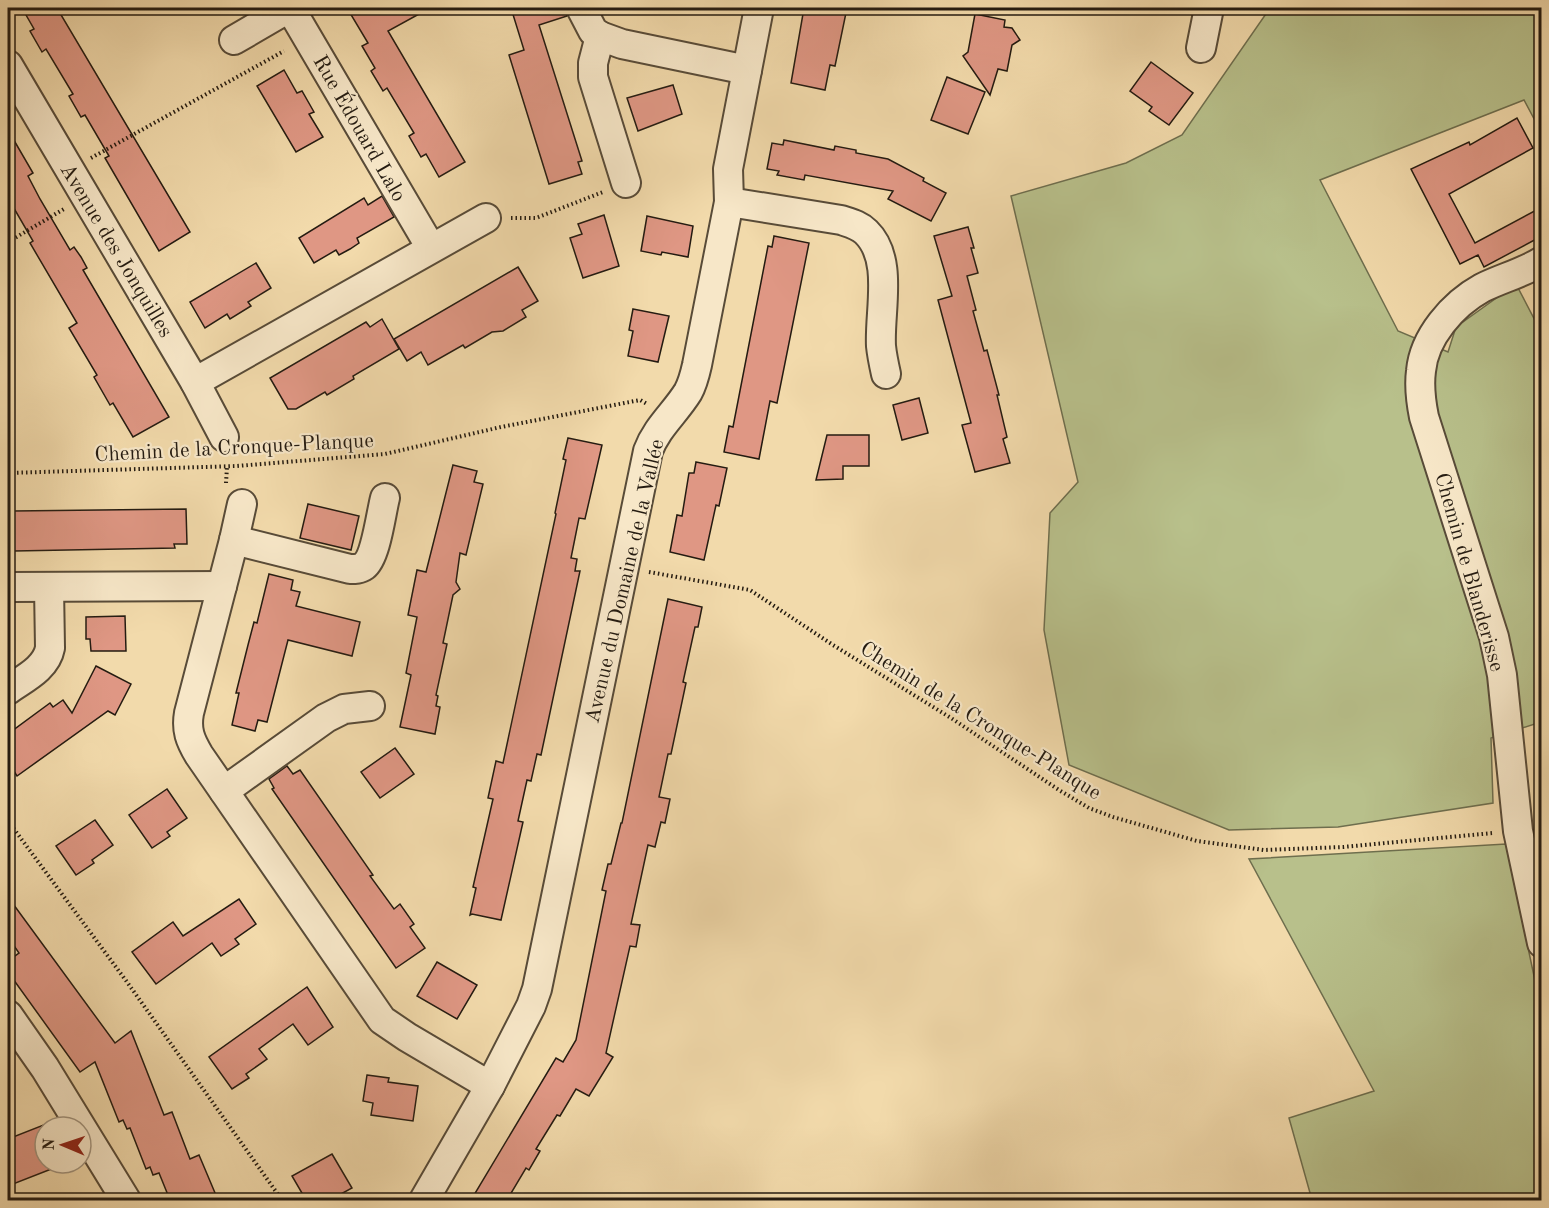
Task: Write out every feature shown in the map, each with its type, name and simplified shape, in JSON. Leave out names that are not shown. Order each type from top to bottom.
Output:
[{"type":"street","name":"Rue Édouard Lalo","points":[[234,40],[290,8],[431,248]]},
{"type":"street","points":[[581,8],[593,31],[600,36],[622,44],[747,70]]},
{"type":"street","name":"Avenue du Domaine de la Vallée","points":[[424,1200],[490,1086],[531,1006],[543,966],[648,451],[657,430],[687,393],[695,374],[729,202],[728,170],[759,8]]},
{"type":"street","points":[[1201,48],[1209,8]]},
{"type":"street","points":[[600,36],[595,52],[592,77],[626,183]]},
{"type":"street","name":"Avenue des Jonquilles","points":[[8,64],[195,382],[224,437]]},
{"type":"street","points":[[729,202],[841,220],[866,231],[879,252],[883,267],[881,346],[886,374]]},
{"type":"street","points":[[195,382],[486,218]]},
{"type":"street","name":"Chemin de Blanderisse","points":[[1542,261],[1483,288],[1460,303],[1442,323],[1428,346],[1421,371],[1421,400],[1424,417],[1488,614],[1498,655],[1518,831],[1542,943]]},
{"type":"street","points":[[234,540],[350,569],[358,569],[369,560],[373,550],[385,498]]},
{"type":"street","points":[[242,504],[187,726],[189,737],[382,1020],[394,1030],[490,1086]]},
{"type":"street","points":[[11,587],[222,586]]},
{"type":"street","points":[[8,690],[35,671],[49,657],[49,587]]},
{"type":"street","points":[[224,791],[326,718],[344,709],[370,706]]},
{"type":"street","points":[[8,1015],[45,1068],[126,1200]]},
{"type":"path","points":[[70,170],[308,38]]},
{"type":"path","points":[[486,218],[536,218],[626,183]]},
{"type":"path","points":[[8,242],[85,196]]},
{"type":"path","name":"Chemin de la Cronque-Planque","points":[[8,473],[237,466],[385,454],[640,400],[669,416]]},
{"type":"path","name":"Chemin de la Cronque-Planque","points":[[624,567],[750,590],[1059,790],[1089,808],[1113,818],[1197,841],[1264,850],[1343,847],[1518,831]]},
{"type":"path","points":[[8,821],[134,992],[282,1200]]},
{"type":"green space","points":[[1270,8],[1541,8],[1541,132],[1524,100],[1320,180],[1398,331],[1448,352],[1456,327],[1516,284],[1541,332],[1541,722],[1491,738],[1493,803],[1338,827],[1229,830],[1069,765],[1044,630],[1050,513],[1078,482],[1011,196],[1126,163],[1182,135]]},
{"type":"green space","points":[[1506,844],[1541,1009],[1541,1200],[1312,1200],[1289,1118],[1374,1091],[1249,859]]},
{"type":"building","points":[[22,8],[57,8],[190,232],[159,251],[105,158],[109,156],[85,115],[81,117],[69,96],[73,94],[46,49],[42,52],[30,31],[34,29]]},
{"type":"building","points":[[347,8],[430,8],[388,31],[465,162],[439,177],[426,154],[421,157],[409,136],[414,133],[387,88],[383,91],[371,71],[375,68],[362,46],[368,43]]},
{"type":"building","points":[[511,8],[565,8],[567,16],[539,25],[582,161],[578,162],[582,174],[549,184],[509,55],[524,50]]},
{"type":"building","points":[[804,8],[847,8],[835,66],[830,65],[825,90],[791,83]]},
{"type":"building","points":[[975,14],[1005,20],[1004,27],[1012,28],[1020,40],[1012,45],[1007,71],[998,69],[990,95],[963,56],[968,52]]},
{"type":"building","points":[[1151,62],[1193,93],[1169,125],[1149,111],[1152,107],[1130,91]]},
{"type":"building","points":[[284,70],[297,93],[302,91],[314,112],[309,114],[323,137],[296,152],[257,86]]},
{"type":"building","points":[[947,77],[985,92],[968,134],[931,120]]},
{"type":"building","points":[[673,85],[682,114],[638,131],[627,98]]},
{"type":"building","points":[[1517,118],[1533,148],[1449,194],[1475,243],[1542,207],[1542,236],[1484,267],[1478,255],[1460,264],[1411,169],[1469,142],[1470,145]]},
{"type":"building","points":[[8,130],[33,173],[28,176],[40,199],[70,250],[74,247],[81,257],[87,268],[83,270],[169,417],[133,437],[113,403],[110,405],[94,377],[97,375],[69,328],[77,323],[30,243],[33,241],[8,198]]},
{"type":"building","points":[[784,140],[834,150],[835,146],[888,159],[924,178],[923,181],[946,193],[931,221],[888,199],[893,191],[805,175],[804,180],[777,175],[779,171],[767,169],[772,143],[783,145]]},
{"type":"building","points":[[382,196],[394,217],[357,238],[359,243],[350,249],[339,255],[336,250],[314,263],[299,238],[364,198],[368,205]]},
{"type":"building","points":[[604,215],[619,266],[583,278],[570,238],[582,234],[578,224]]},
{"type":"building","points":[[647,216],[693,226],[688,257],[641,251]]},
{"type":"building","points":[[968,227],[978,273],[967,276],[976,310],[973,311],[984,351],[987,350],[999,395],[997,395],[1007,437],[1003,439],[1010,463],[975,472],[962,425],[971,423],[938,300],[952,296],[934,236]]},
{"type":"building","points":[[774,236],[809,243],[777,403],[770,401],[759,459],[724,452],[729,426],[733,427],[768,246],[772,247]]},
{"type":"building","points":[[256,263],[271,288],[248,302],[251,306],[230,319],[227,314],[205,328],[190,302]]},
{"type":"building","points":[[518,267],[538,301],[522,310],[526,317],[503,331],[492,332],[465,348],[463,345],[428,365],[421,352],[407,361],[394,339]]},
{"type":"building","points":[[633,309],[669,316],[658,362],[628,356],[633,331],[629,330]]},
{"type":"building","points":[[382,319],[399,349],[353,376],[354,379],[327,395],[325,392],[296,409],[288,409],[270,378],[366,322],[370,327]]},
{"type":"building","points":[[919,398],[928,433],[902,440],[893,405]]},
{"type":"building","points":[[827,435],[869,435],[869,466],[843,466],[843,479],[816,480]]},
{"type":"building","points":[[568,438],[602,445],[585,519],[579,518],[571,558],[577,559],[575,571],[580,571],[541,755],[537,754],[531,781],[527,780],[518,821],[523,822],[501,920],[470,915],[476,888],[473,887],[493,799],[488,798],[496,761],[503,763],[556,514]]},
{"type":"building","points":[[696,462],[727,468],[704,560],[670,552],[677,515],[682,516],[689,473],[694,473]]},
{"type":"building","points":[[453,465],[477,471],[474,482],[483,484],[466,555],[460,553],[456,582],[460,589],[453,595],[443,643],[447,644],[436,695],[438,696],[436,706],[440,707],[435,734],[400,727],[411,675],[406,673],[417,617],[408,615],[417,570],[426,572]]},
{"type":"building","points":[[308,504],[359,516],[351,550],[300,538]]},
{"type":"building","points":[[186,509],[187,544],[174,544],[175,548],[14,551],[13,511]]},
{"type":"building","points":[[269,574],[293,580],[291,590],[300,592],[296,606],[360,622],[352,656],[288,640],[267,722],[258,720],[255,731],[232,725],[239,693],[236,693]]},
{"type":"building","points":[[668,599],[702,607],[698,627],[695,627],[671,754],[668,754],[659,797],[670,799],[665,823],[661,822],[655,847],[648,845],[631,924],[640,925],[636,947],[630,946],[606,1053],[613,1057],[589,1096],[576,1089],[536,1149],[540,1151],[529,1170],[526,1168],[507,1200],[471,1200],[556,1058],[563,1062],[576,1040],[606,891],[602,890],[622,823]]},
{"type":"building","points":[[125,616],[126,651],[91,651],[90,639],[86,639],[86,617]]},
{"type":"building","points":[[96,666],[131,684],[115,715],[108,711],[17,776],[8,762],[8,734],[50,703],[53,707],[63,700],[72,713]]},
{"type":"building","points":[[395,748],[414,774],[380,798],[361,772]]},
{"type":"building","points":[[287,766],[293,774],[300,770],[394,909],[400,904],[414,924],[410,927],[425,948],[396,968],[272,789],[274,788],[269,779]]},
{"type":"building","points":[[167,789],[187,818],[167,832],[170,836],[152,848],[129,815]]},
{"type":"building","points":[[95,820],[113,845],[92,860],[94,863],[76,875],[56,846]]},
{"type":"building","points":[[8,897],[115,1043],[131,1031],[164,1115],[172,1112],[190,1159],[199,1155],[218,1200],[170,1200],[159,1173],[153,1175],[150,1167],[146,1169],[130,1128],[127,1129],[123,1120],[119,1122],[95,1062],[80,1072],[8,972],[8,961],[19,953],[8,937]]},
{"type":"building","points":[[239,899],[256,924],[235,939],[239,944],[221,956],[212,943],[156,984],[132,952],[173,922],[183,936]]},
{"type":"building","points":[[437,962],[477,985],[457,1019],[417,996]]},
{"type":"building","points":[[307,987],[333,1027],[308,1045],[293,1024],[259,1049],[267,1059],[246,1074],[249,1078],[232,1089],[209,1057]]},
{"type":"building","points":[[367,1075],[389,1078],[388,1082],[418,1086],[413,1121],[371,1115],[373,1103],[363,1101]]},
{"type":"building","points":[[33,1129],[33,1175],[36,1175],[8,1186],[8,1139]]},
{"type":"building","points":[[332,1154],[352,1188],[330,1200],[306,1200],[292,1176]]}]
